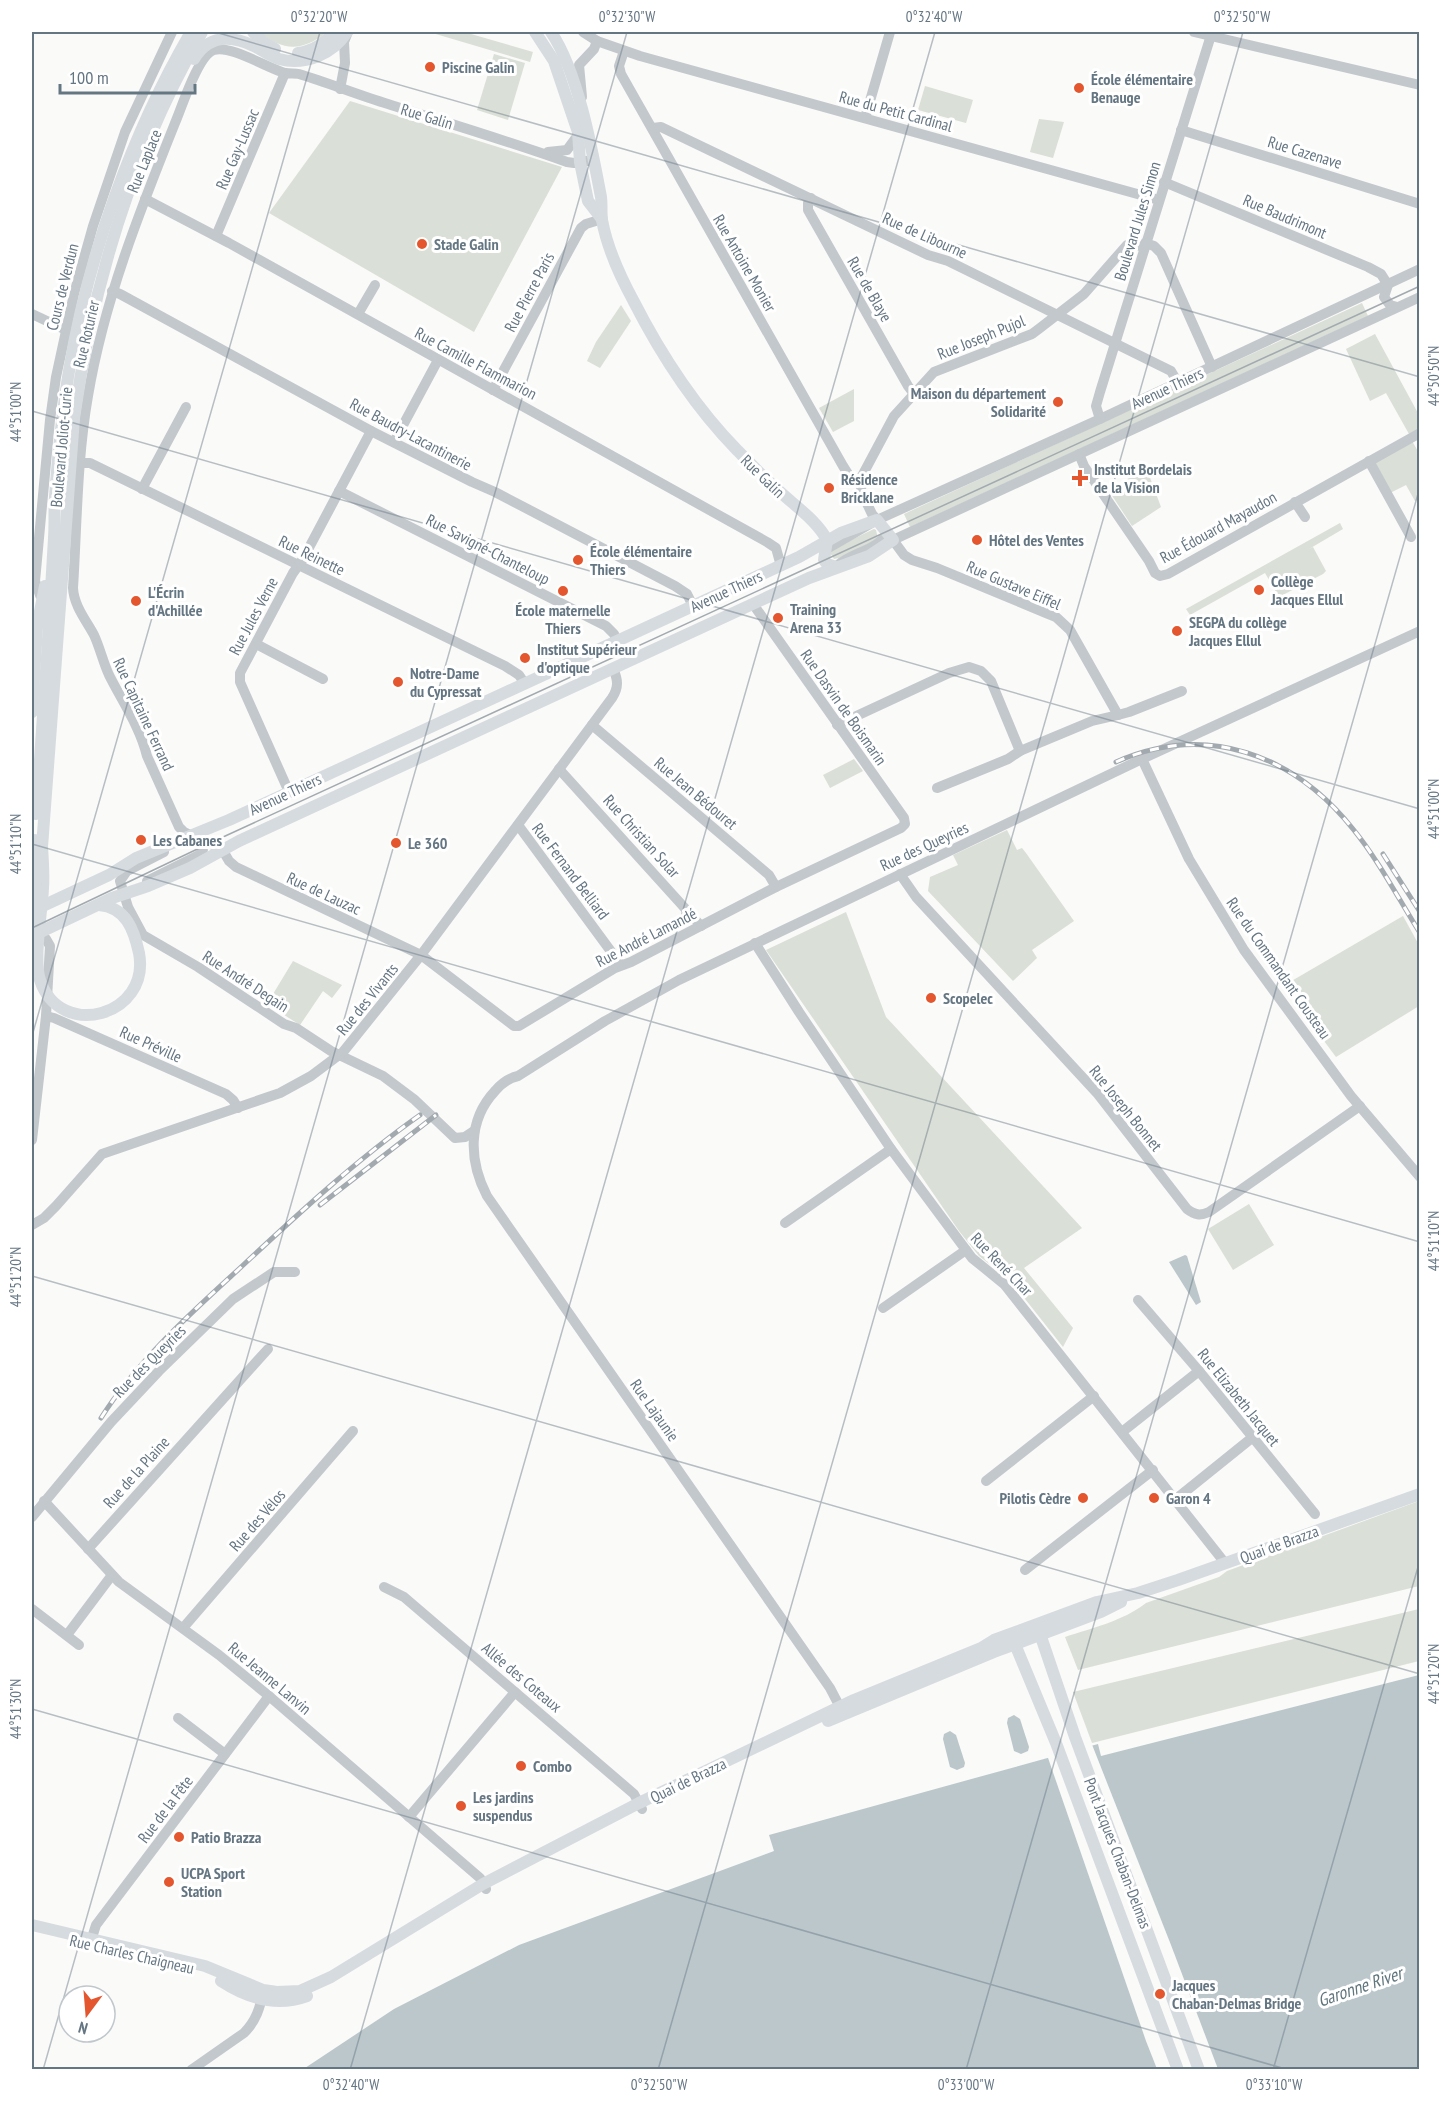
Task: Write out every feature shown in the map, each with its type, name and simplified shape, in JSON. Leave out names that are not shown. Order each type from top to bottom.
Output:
[{"type":"main road","points":[[118,186],[135,134],[183,32]]},
{"type":"main road","name":"Boulevard Joliot-Curie","points":[[42,847],[53,641],[55,499],[62,417],[69,370],[89,285],[118,186],[159,91],[191,32]]},
{"type":"main road","name":"Boulevard Joliot-Curie","points":[[35,884],[34,847],[80,372],[123,208],[153,129],[202,32]]},
{"type":"main road","points":[[253,32],[270,46],[293,53],[314,49],[344,32]]},
{"type":"main road","points":[[153,129],[198,53],[212,41],[231,38],[249,44],[278,59],[292,61],[317,57],[338,44],[344,32]]},
{"type":"main road","points":[[535,32],[554,61],[578,135],[580,162]]},
{"type":"main road","name":"Rue Galin","points":[[551,32],[563,54],[582,113],[602,200],[602,219],[616,262],[633,300],[670,363],[700,406],[734,447],[819,529],[826,545],[824,560],[827,564],[836,567]]},
{"type":"main road","name":"Rue Galin","points":[[580,162],[588,201],[602,219]]},
{"type":"main road","points":[[32,712],[34,634],[47,575],[55,499]]},
{"type":"main road","points":[[877,520],[890,536]]},
{"type":"main road","name":"Avenue Thiers","points":[[32,911],[109,875],[136,858],[164,845],[196,837],[826,545],[861,525],[877,520]]},
{"type":"main road","name":"Avenue Thiers","points":[[33,932],[190,868],[222,849],[613,668],[836,567],[848,565],[869,556],[890,536]]},
{"type":"main road","points":[[33,932],[35,884],[42,847]]},
{"type":"main road","points":[[42,847],[44,885],[38,972],[49,997],[65,1010],[76,1013],[96,1015],[114,1009],[129,995],[139,973],[140,957],[133,922],[114,908],[98,905]]},
{"type":"main road","name":"Quai de Brazza","points":[[262,1995],[290,2001],[324,1988],[483,1884],[639,1803],[840,1707],[1039,1629],[1096,1602],[1138,1593],[1419,1494]]},
{"type":"main road","name":"Pont Jacques Chaban-Delmas","points":[[1039,1629],[1075,1737],[1199,2070]]},
{"type":"main road","name":"Pont Jacques Chaban-Delmas","points":[[1013,1639],[1056,1743],[1178,2070]]},
{"type":"main road","name":"Rue Charles Chaigneau","points":[[32,1925],[209,1972],[240,1992],[262,1995]]},
{"type":"main road","name":"Rue Charles Chaigneau","points":[[32,1930],[91,1942]]},
{"type":"street","points":[[165,32],[166,43]]},
{"type":"street","name":"Cours de Verdun","points":[[43,598],[40,596],[35,581],[35,532],[41,526],[50,420],[66,330],[93,226],[125,132],[172,32]]},
{"type":"street","points":[[340,89],[344,73],[344,32]]},
{"type":"street","name":"Rue du Petit Cardinal","points":[[583,32],[597,41],[624,51],[1159,200]]},
{"type":"street","points":[[865,118],[890,32]]},
{"type":"street","points":[[1194,32],[1212,34],[1419,85]]},
{"type":"street","name":"Boulevard Jules Simon","points":[[1100,419],[1096,406],[1114,344],[1212,34]]},
{"type":"street","points":[[582,113],[581,82],[578,70],[582,60],[594,49],[597,41]]},
{"type":"street","name":"Rue Galin","points":[[215,50],[230,51],[285,73],[297,74],[567,162],[580,162]]},
{"type":"street","name":"Rue Laplace","points":[[112,291],[145,199],[190,86],[204,58],[215,50]]},
{"type":"street","name":"Rue Antoine Monier","points":[[624,51],[619,70],[843,466],[850,477],[861,481]]},
{"type":"street","name":"Rue Gay-Lussac","points":[[216,236],[285,73]]},
{"type":"street","name":"Rue de Libourne","points":[[653,128],[661,127],[928,255],[948,261],[1171,371],[1178,383]]},
{"type":"street","name":"Rue Cazenave","points":[[1181,130],[1419,204]]},
{"type":"street","points":[[541,153],[567,150],[578,135]]},
{"type":"street","points":[[580,162],[593,160]]},
{"type":"street","name":"Rue Baudrimont","points":[[1164,182],[1368,267],[1381,274],[1388,285]]},
{"type":"street","name":"Rue de Blaye","points":[[811,198],[808,210],[914,393]]},
{"type":"street","name":"Rue Camille Flammarion","points":[[145,199],[358,314],[772,545],[776,548],[781,566]]},
{"type":"street","name":"Rue Pierre Paris","points":[[493,390],[581,228],[602,219]]},
{"type":"street","name":"Rue Joseph Pujol","points":[[861,481],[894,416],[934,372],[1032,334],[1084,294],[1127,245],[1145,245]]},
{"type":"street","points":[[1145,245],[1154,246],[1161,253],[1212,367]]},
{"type":"street","name":"Avenue Thiers","points":[[877,520],[1178,383],[1419,269]]},
{"type":"street","points":[[358,314],[375,285]]},
{"type":"street","points":[[1388,285],[1384,297],[1390,305],[1397,307]]},
{"type":"street","name":"Rue Baudry-Lacantinerie","points":[[112,291],[371,430],[675,586],[687,594],[693,606]]},
{"type":"street","name":"Rue Roturier","points":[[75,599],[73,588],[81,463],[88,397],[112,291]]},
{"type":"street","name":"Avenue Thiers","points":[[890,536],[1079,454],[1419,297]]},
{"type":"street","points":[[32,314],[66,330]]},
{"type":"street","points":[[394,442],[438,360]]},
{"type":"street","points":[[142,489],[186,407]]},
{"type":"street","name":"Rue Jules Verne","points":[[289,792],[240,682],[240,673],[371,430]]},
{"type":"street","name":"Rue Édouard Mayaudon","points":[[1079,454],[1084,466],[1138,544],[1155,573],[1160,576],[1168,574],[1419,433]]},
{"type":"street","points":[[1369,461],[1411,537]]},
{"type":"street","name":"Rue Reinette","points":[[81,463],[90,463],[505,666],[519,675],[525,684]]},
{"type":"street","points":[[861,481],[861,491],[877,520]]},
{"type":"street","name":"Rue Savigné-Chanteloup","points":[[339,491],[606,626],[617,641]]},
{"type":"street","points":[[1296,502],[1305,517]]},
{"type":"street","name":"Rue Gustave Eiffel","points":[[890,536],[904,555],[912,560],[1046,613],[1062,622],[1070,630],[1118,714]]},
{"type":"street","name":"Rue Capitaine Ferrand","points":[[75,599],[93,634],[103,662],[121,699],[128,708],[179,827],[196,837]]},
{"type":"street","name":"Rue Dasvin de Boismarin","points":[[753,604],[904,818],[905,824],[901,828]]},
{"type":"street","name":"Rue des Queyries","points":[[474,1131],[480,1112],[499,1087],[634,1004],[755,943],[1142,759],[1419,631]]},
{"type":"street","points":[[256,644],[323,679]]},
{"type":"street","points":[[837,725],[956,670],[964,667],[973,668],[981,671],[991,681],[1020,751]]},
{"type":"street","name":"Rue des Vivants","points":[[32,1225],[44,1218],[56,1206],[102,1154],[280,1093],[311,1076],[340,1055],[421,955],[592,725],[618,687],[613,668]]},
{"type":"street","points":[[937,788],[1092,721],[1130,712],[1182,690]]},
{"type":"street","name":"Rue Jean Bédouret","points":[[592,725],[769,875],[776,887]]},
{"type":"street","name":"Rue du Commandant Cousteau","points":[[1142,759],[1189,859],[1243,948],[1360,1106],[1419,1177]]},
{"type":"street","name":"Rue Christian Solar","points":[[560,768],[701,926]]},
{"type":"street","name":"Rue Fernand Belliard","points":[[518,825],[621,965]]},
{"type":"street","name":"Rue André Lamandé","points":[[421,955],[514,1026],[519,1026],[621,965],[631,962],[776,887],[901,828]]},
{"type":"street","points":[[196,837],[222,849]]},
{"type":"street","points":[[133,922],[129,892],[120,881],[127,871],[196,837]]},
{"type":"street","points":[[129,892],[199,855],[203,850],[196,837]]},
{"type":"street","name":"Rue de Lauzac","points":[[222,849],[229,861],[236,867],[421,955]]},
{"type":"street","name":"Rue Joseph Bonnet","points":[[900,874],[916,897],[1097,1093],[1193,1214],[1202,1215],[1209,1212],[1360,1106]]},
{"type":"street","name":"Rue André Degain","points":[[133,922],[147,938],[198,967],[284,1024],[296,1028],[340,1055],[383,1076],[400,1088],[455,1138],[465,1137],[474,1131]]},
{"type":"street","points":[[32,1140],[34,1097],[46,1016],[50,946],[46,939],[33,932]]},
{"type":"street","name":"Rue René Char","points":[[755,943],[891,1149],[972,1258],[1004,1284],[1225,1563]]},
{"type":"street","name":"Rue Préville","points":[[46,1016],[226,1094],[238,1108]]},
{"type":"street","name":"Rue Lajaunie","points":[[474,1131],[475,1169],[487,1196],[840,1707]]},
{"type":"street","points":[[785,1222],[891,1149]]},
{"type":"street","points":[[883,1308],[966,1250]]},
{"type":"street","name":"Rue des Queyries","points":[[32,1517],[111,1422],[151,1379],[233,1299],[274,1272],[295,1272]]},
{"type":"street","name":"Rue Elizabeth Jacquet","points":[[1138,1300],[1315,1514]]},
{"type":"street","name":"Rue de la Plaine","points":[[88,1549],[268,1349]]},
{"type":"street","points":[[1122,1432],[1199,1371]]},
{"type":"street","points":[[986,1480],[1094,1396]]},
{"type":"street","name":"Rue des Vélos","points":[[183,1628],[353,1431]]},
{"type":"street","points":[[1176,1499],[1253,1437]]},
{"type":"street","points":[[1025,1570],[1153,1470]]},
{"type":"street","name":"Rue Jeanne Lanvin","points":[[44,1501],[118,1582],[183,1628],[269,1696],[483,1884]]},
{"type":"street","points":[[67,1635],[112,1575]]},
{"type":"street","name":"Allée des Coteaux","points":[[384,1587],[404,1597],[639,1803]]},
{"type":"street","points":[[32,1609],[79,1645]]},
{"type":"street","points":[[409,1818],[515,1692]]},
{"type":"street","name":"Rue de la Fête","points":[[91,1942],[96,1924],[269,1696]]},
{"type":"street","points":[[178,1718],[225,1754]]},
{"type":"street","points":[[191,2070],[244,2033],[251,2025],[262,1995]]},
{"type":"shaded area","points":[[259,32],[327,32],[309,43],[293,47],[276,43]]},
{"type":"shaded area","points":[[429,32],[464,32],[533,52],[530,62]]},
{"type":"shaded area","points":[[494,54],[525,63],[508,120],[477,110]]},
{"type":"shaded area","points":[[925,86],[973,100],[966,123],[918,110]]},
{"type":"shaded area","name":"Stade Galin","points":[[350,101],[562,167],[474,332],[269,213]]},
{"type":"shaded area","points":[[1039,119],[1064,122],[1053,158],[1030,152]]},
{"type":"shaded area","points":[[1362,303],[1368,316],[910,527],[904,514]]},
{"type":"shaded area","points":[[621,305],[631,321],[600,368],[587,361],[596,342]]},
{"type":"shaded area","points":[[1375,334],[1419,415],[1419,429],[1409,434],[1386,393],[1370,401],[1346,349]]},
{"type":"shaded area","points":[[854,389],[854,421],[833,432],[819,408]]},
{"type":"shaded area","points":[[1412,441],[1419,453],[1419,499],[1415,501],[1406,485],[1390,493],[1373,462]]},
{"type":"shaded area","points":[[1146,467],[1161,507],[1132,526],[1109,491]]},
{"type":"shaded area","points":[[1340,523],[1343,529],[1309,549],[1313,547],[1326,571],[1323,574],[1279,597],[1265,573],[1190,615],[1186,609]]},
{"type":"shaded area","points":[[874,529],[878,539],[839,558],[834,559],[830,553],[830,550]]},
{"type":"shaded area","points":[[854,759],[863,771],[830,788],[823,775]]},
{"type":"shaded area","points":[[1007,830],[1017,850],[1022,848],[1074,921],[1032,950],[1037,958],[1013,981],[928,891],[930,877],[958,865],[953,855]]},
{"type":"shaded area","points":[[846,912],[886,1017],[1082,1228],[1024,1268],[1073,1328],[1063,1347],[1010,1280],[979,1256],[959,1231],[766,950]]},
{"type":"shaded area","points":[[1403,916],[1419,945],[1419,1006],[1336,1057],[1283,986]]},
{"type":"shaded area","points":[[293,961],[342,985],[332,998],[323,991],[300,1025],[267,1004]]},
{"type":"shaded area","points":[[1249,1204],[1274,1245],[1233,1270],[1208,1229]]},
{"type":"shaded area","points":[[1419,1501],[1419,1586],[1078,1670],[1065,1637],[1117,1619],[1146,1603],[1219,1577],[1227,1571]]},
{"type":"shaded area","points":[[1419,1609],[1419,1661],[1092,1743],[1073,1692]]},
{"type":"water","points":[[1185,1255],[1201,1302],[1196,1305],[1169,1262]]},
{"type":"water","name":"Garonne River","points":[[1419,1675],[1419,2069],[302,2070],[394,2009],[519,1945],[774,1851],[769,1835],[1098,1744],[1101,1756]]},
{"type":"water","points":[[1014,1715],[1020,1719],[1029,1747],[1028,1751],[1021,1754],[1014,1751],[1007,1723],[1008,1718]]},
{"type":"water","points":[[950,1731],[956,1735],[965,1763],[964,1767],[957,1770],[950,1767],[943,1739],[944,1734]]},
{"type":"pier","points":[[1091,1742],[1218,2069],[1157,2069],[1146,2041],[1047,1755]]},
{"type":"tram line","points":[[32,928],[210,843],[1420,286]]},
{"type":"railway","points":[[1116,762],[1150,750],[1183,745],[1215,746],[1246,752],[1275,764],[1303,781],[1329,803],[1353,829],[1380,867],[1420,933]]},
{"type":"railway","points":[[1383,854],[1420,912]]},
{"type":"railway","points":[[101,1418],[131,1377],[202,1303],[327,1188],[420,1115]]},
{"type":"railway","points":[[320,1205],[436,1115]]},
{"type":"place","name":"Piscine Galin","points":[[430,67]]},
{"type":"place","name":"École élémentaire Benauge","points":[[1079,88]]},
{"type":"place","name":"Stade Galin","points":[[422,244]]},
{"type":"place","name":"Maison du département Solidarité","points":[[1058,402]]},
{"type":"place","name":"Institut Bordelais de la Vision","points":[[1080,478]]},
{"type":"place","name":"Résidence Bricklane","points":[[829,488]]},
{"type":"place","name":"Hôtel des Ventes","points":[[977,540]]},
{"type":"place","name":"École élémentaire Thiers","points":[[578,560]]},
{"type":"place","name":"Collège Jacques Ellul","points":[[1259,590]]},
{"type":"place","name":"École maternelle Thiers","points":[[563,591]]},
{"type":"place","name":"L'Écrin d'Achillée","points":[[136,601]]},
{"type":"place","name":"Training Arena 33","points":[[778,618]]},
{"type":"place","name":"SEGPA du collège Jacques Ellul","points":[[1177,631]]},
{"type":"place","name":"Institut Supérieur d'optique","points":[[525,658]]},
{"type":"place","name":"Notre-Dame du Cypressat","points":[[398,682]]},
{"type":"place","name":"Les Cabanes","points":[[141,840]]},
{"type":"place","name":"Le 360","points":[[396,843]]},
{"type":"place","name":"Scopelec","points":[[931,998]]},
{"type":"place","name":"Pilotis Cèdre","points":[[1083,1498]]},
{"type":"place","name":"Garon 4","points":[[1154,1498]]},
{"type":"place","name":"Combo","points":[[521,1766]]},
{"type":"place","name":"Les jardins suspendus","points":[[461,1806]]},
{"type":"place","name":"Patio Brazza","points":[[179,1837]]},
{"type":"place","name":"UCPA Sport Station","points":[[169,1882]]},
{"type":"place","name":"Jacques Chaban-Delmas Bridge","points":[[1160,1994]]}]
